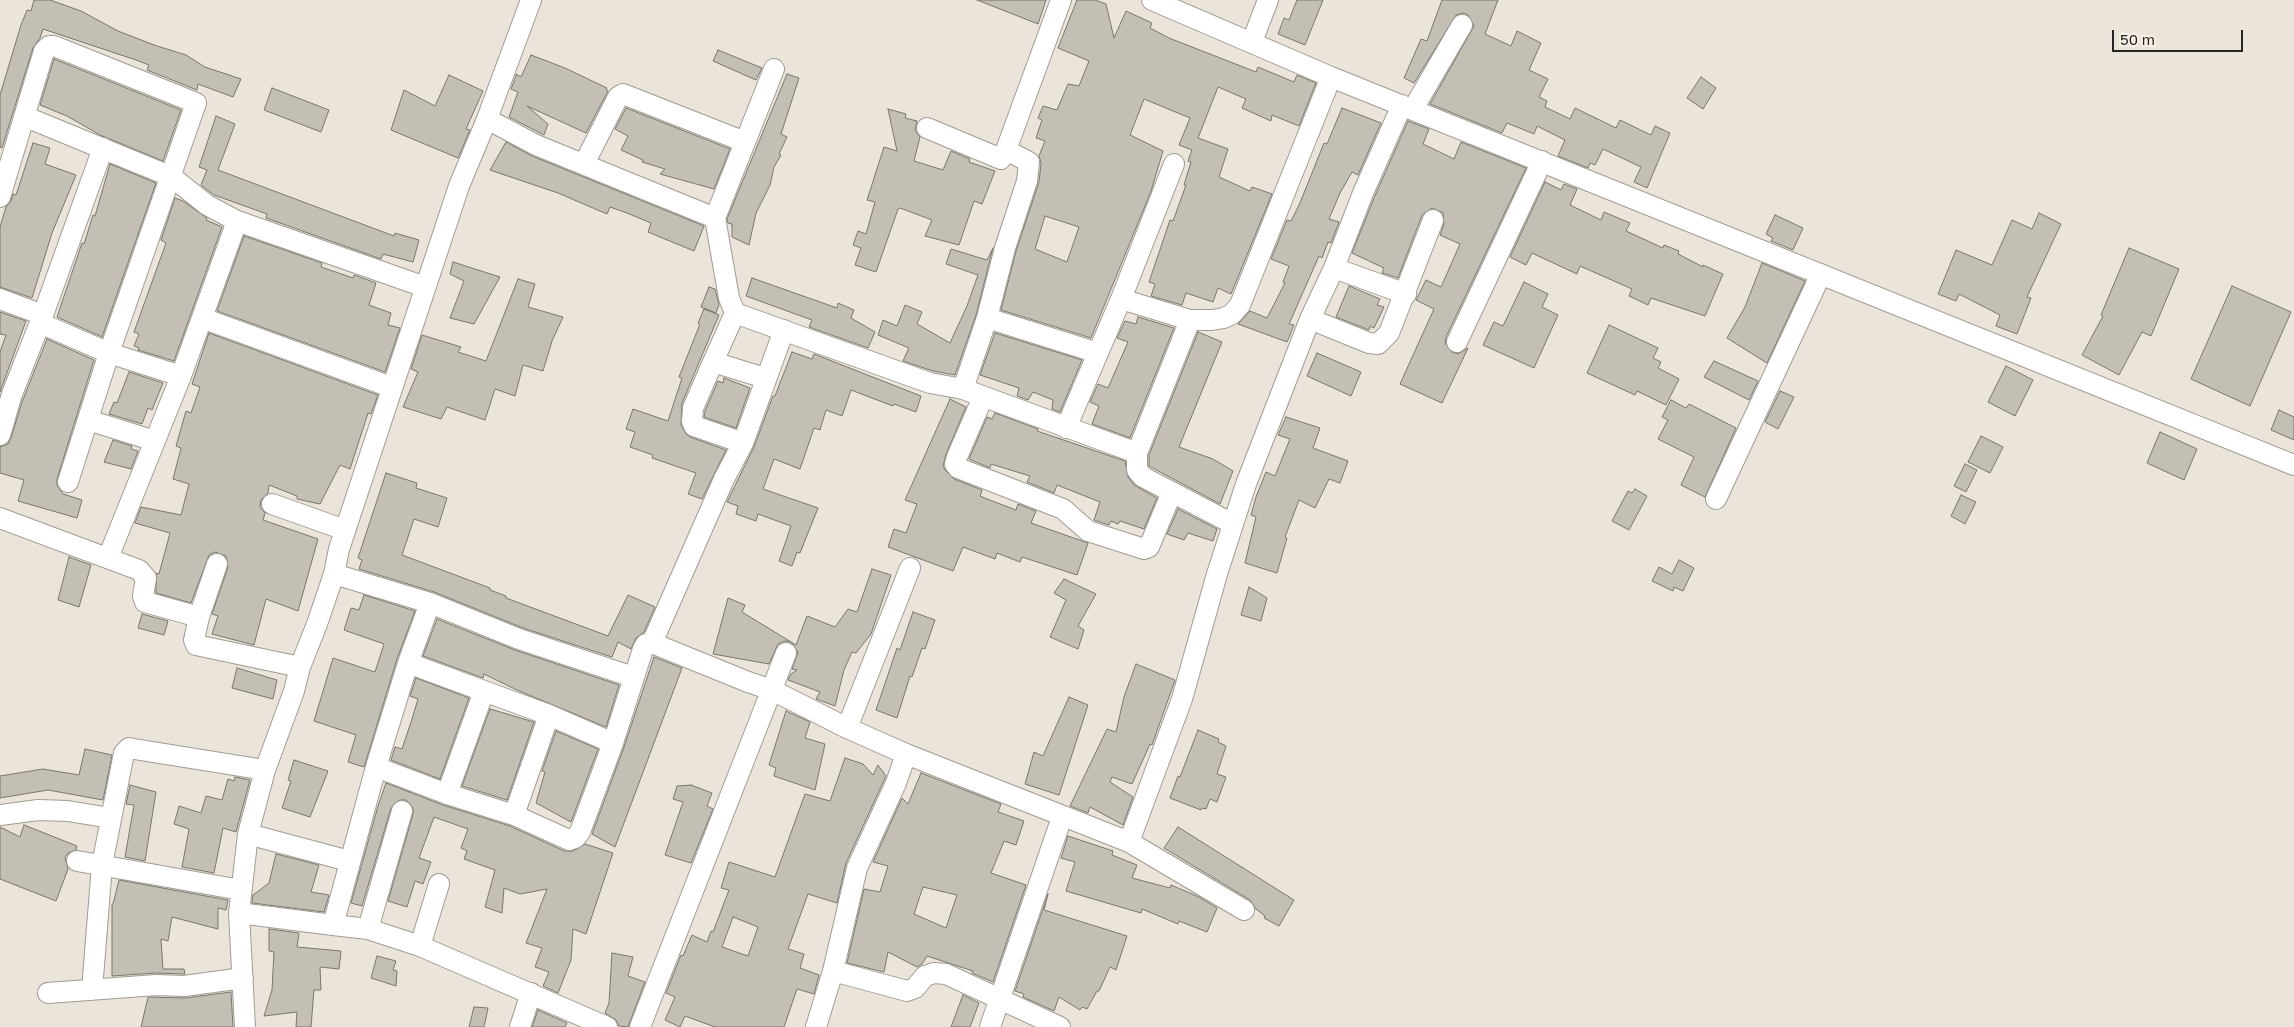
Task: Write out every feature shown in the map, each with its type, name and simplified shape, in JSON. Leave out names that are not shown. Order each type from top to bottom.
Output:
[{"type":"street","points":[[245,1027],[239,913],[248,834],[265,770],[334,574],[339,549],[391,387],[459,186],[487,119],[531,0]]},
{"type":"street","points":[[927,128],[1001,159],[1062,0]]},
{"type":"street","points":[[1252,42],[1268,0]]},
{"type":"street","points":[[1164,2],[1331,76],[2294,465]]},
{"type":"street","points":[[1129,842],[1182,699],[1233,524],[1252,468],[1310,319],[1334,268],[1363,193],[1407,107],[1462,25]]},
{"type":"street","points":[[0,196],[26,117],[44,51],[49,46],[54,46],[194,101],[197,106],[109,353],[68,482]]},
{"type":"street","points":[[743,444],[694,426],[692,414],[735,313],[729,298],[715,218],[774,69]]},
{"type":"street","points":[[1121,299],[1190,320],[1224,318],[1232,314],[1240,305],[1331,76]]},
{"type":"street","points":[[584,164],[618,97],[623,94],[745,142]]},
{"type":"street","points":[[26,117],[172,177],[207,205],[237,222],[425,287]]},
{"type":"street","points":[[487,119],[536,145],[715,218]]},
{"type":"street","points":[[0,435],[12,394],[42,319],[102,148]]},
{"type":"street","points":[[963,389],[987,318],[1030,170],[1029,162],[1006,150]]},
{"type":"street","points":[[1457,342],[1542,161]]},
{"type":"street","points":[[1066,428],[1121,299],[1174,164]]},
{"type":"street","points":[[1310,319],[1368,343],[1378,344],[1389,333],[1406,294],[1433,220]]},
{"type":"street","points":[[108,558],[181,376],[237,222]]},
{"type":"street","points":[[1334,268],[1406,294]]},
{"type":"street","points":[[1716,499],[1821,274]]},
{"type":"street","points":[[0,299],[109,353],[181,376]]},
{"type":"street","points":[[735,313],[930,383],[963,389],[1137,453]]},
{"type":"street","points":[[202,318],[391,387]]},
{"type":"street","points":[[987,318],[1098,353]]},
{"type":"street","points":[[1190,320],[1137,453],[1139,473],[1233,524]]},
{"type":"street","points":[[652,643],[724,479],[743,444],[765,378],[784,330]]},
{"type":"street","points":[[713,362],[765,378]]},
{"type":"street","points":[[983,397],[957,457],[955,464],[958,468],[1063,509],[1088,532],[1144,549],[1149,547],[1172,492]]},
{"type":"street","points":[[88,420],[155,441]]},
{"type":"street","points":[[272,504],[345,530]]},
{"type":"street","points":[[0,518],[108,558],[144,574],[146,578],[143,596],[145,602],[199,617]]},
{"type":"street","points":[[217,564],[199,617],[194,640],[196,645],[300,667]]},
{"type":"street","points":[[847,728],[910,568]]},
{"type":"street","points":[[334,574],[430,603],[519,639],[633,677]]},
{"type":"street","points":[[333,925],[376,767],[408,663],[430,603]]},
{"type":"street","points":[[376,767],[447,794],[514,815],[569,840],[575,838],[580,832],[613,743],[643,649],[646,644],[652,643],[772,690],[847,728],[906,754],[1129,842],[1244,910]]},
{"type":"street","points":[[640,1027],[786,653]]},
{"type":"street","points":[[408,663],[549,715],[613,743]]},
{"type":"street","points":[[447,794],[484,691]]},
{"type":"street","points":[[514,815],[549,715]]},
{"type":"street","points":[[92,990],[102,865],[124,753],[129,748],[265,770]]},
{"type":"street","points":[[816,1027],[833,970],[857,868],[896,783],[906,754]]},
{"type":"street","points":[[0,815],[38,810],[68,810],[110,818]]},
{"type":"street","points":[[368,929],[402,811]]},
{"type":"street","points":[[990,1027],[1062,817]]},
{"type":"street","points":[[248,834],[349,861]]},
{"type":"street","points":[[76,861],[241,890]]},
{"type":"street","points":[[420,946],[439,884]]},
{"type":"street","points":[[239,913],[368,929],[420,946],[607,1027]]},
{"type":"street","points":[[833,970],[907,992],[915,988],[925,976],[934,973],[946,974],[1060,1027]]},
{"type":"street","points":[[48,993],[184,986],[243,978]]},
{"type":"street","points":[[520,1027],[531,993]]},
{"type":"building","points":[[34,0],[50,0],[81,11],[118,31],[186,55],[205,67],[241,79],[233,97],[198,84],[197,90],[147,70],[149,65],[43,29],[40,38],[33,48],[2,148],[0,147],[0,95],[21,25],[27,10],[31,11]]},
{"type":"building","points":[[977,0],[1046,0],[1038,24]]},
{"type":"building","points":[[1077,0],[1095,0],[1106,4],[1114,38],[1126,11],[1152,23],[1150,28],[1169,38],[1256,72],[1258,67],[1294,82],[1297,75],[1316,83],[1299,126],[1272,115],[1271,121],[1242,108],[1246,99],[1218,87],[1198,138],[1228,149],[1219,177],[1250,191],[1252,187],[1272,194],[1231,294],[1218,288],[1213,302],[1186,293],[1182,305],[1151,296],[1155,284],[1149,282],[1170,220],[1173,221],[1186,185],[1184,185],[1191,162],[1188,161],[1192,150],[1179,145],[1190,118],[1144,99],[1130,135],[1163,151],[1151,191],[1091,338],[1001,310],[1016,251],[1039,182],[1041,163],[1039,156],[1045,141],[1036,138],[1042,120],[1038,118],[1043,106],[1057,110],[1068,84],[1079,86],[1089,61],[1058,48]],"holes":[[[1045,216],[1079,227],[1067,262],[1035,249]]]},
{"type":"building","points":[[1297,0],[1323,0],[1305,45],[1278,34],[1284,18],[1289,20]]},
{"type":"building","points":[[1442,0],[1498,0],[1485,34],[1511,46],[1517,31],[1541,43],[1529,70],[1548,79],[1539,97],[1547,101],[1545,107],[1570,119],[1575,108],[1616,128],[1620,120],[1651,135],[1655,126],[1670,133],[1647,188],[1634,182],[1641,167],[1603,149],[1595,165],[1590,163],[1588,168],[1558,156],[1565,140],[1537,126],[1534,134],[1507,123],[1502,133],[1430,104],[1474,26],[1468,15],[1463,13],[1456,15],[1414,83],[1404,78],[1421,39],[1427,41]]},
{"type":"building","points":[[718,50],[762,68],[756,80],[713,61]]},
{"type":"building","points":[[531,55],[565,68],[607,88],[606,90],[608,91],[586,133],[527,106],[548,124],[544,135],[509,117],[518,92],[511,89],[516,74],[521,77]]},
{"type":"building","points":[[54,59],[181,110],[163,161],[100,135],[67,116],[40,105]]},
{"type":"building","points":[[787,74],[799,78],[781,134],[787,137],[779,154],[781,155],[774,167],[770,185],[756,213],[749,245],[732,237],[732,224],[728,223],[727,219]]},
{"type":"building","points":[[449,75],[483,91],[466,129],[470,130],[458,158],[391,130],[404,90],[435,106]]},
{"type":"building","points":[[1701,77],[1716,88],[1703,109],[1687,98]]},
{"type":"building","points":[[272,88],[329,110],[321,132],[264,110]]},
{"type":"building","points":[[626,108],[730,149],[714,189],[660,174],[665,169],[642,162],[643,160],[621,150],[628,136],[615,129]]},
{"type":"building","points":[[1342,108],[1381,123],[1358,175],[1352,172],[1340,193],[1329,219],[1339,222],[1331,243],[1328,242],[1322,258],[1319,256],[1289,324],[1294,325],[1287,342],[1238,324],[1250,311],[1267,318],[1285,283],[1283,282],[1289,266],[1271,259],[1287,220],[1291,221],[1300,203],[1324,143],[1327,144]]},
{"type":"building","points":[[888,109],[906,114],[905,118],[917,121],[915,130],[920,137],[914,161],[943,170],[951,151],[970,159],[969,162],[995,171],[982,204],[974,201],[959,245],[925,236],[932,220],[900,208],[898,209],[876,272],[855,265],[861,248],[853,245],[858,231],[866,234],[875,202],[867,200],[884,147],[897,151]]},
{"type":"building","points":[[216,116],[235,124],[218,170],[394,236],[395,233],[419,240],[413,262],[383,254],[381,259],[266,218],[267,214],[214,195],[201,185],[207,170],[199,167]]},
{"type":"building","points":[[1408,121],[1429,129],[1423,144],[1454,159],[1461,142],[1526,168],[1446,337],[1445,343],[1452,352],[1458,354],[1468,348],[1442,403],[1400,384],[1434,309],[1416,300],[1426,280],[1441,287],[1460,244],[1440,235],[1444,224],[1443,213],[1432,208],[1422,215],[1398,278],[1382,273],[1384,268],[1352,253]]},
{"type":"building","points":[[506,142],[532,156],[704,226],[694,251],[648,232],[651,223],[627,213],[610,207],[607,214],[558,193],[490,170]]},
{"type":"building","points":[[33,143],[50,148],[45,164],[76,175],[52,233],[32,298],[0,287],[0,227],[6,207],[11,201],[13,194],[16,195]]},
{"type":"building","points":[[110,164],[156,183],[102,337],[57,317],[82,243],[84,244],[93,215],[95,216]]},
{"type":"building","points":[[1545,182],[1561,190],[1564,184],[1577,189],[1570,205],[1601,220],[1604,212],[1630,223],[1626,231],[1663,248],[1664,245],[1679,251],[1678,254],[1703,267],[1703,265],[1723,274],[1705,316],[1651,298],[1648,305],[1629,296],[1632,289],[1580,266],[1577,274],[1532,253],[1526,265],[1510,257]]},
{"type":"building","points":[[175,198],[183,201],[207,218],[206,220],[222,227],[174,361],[138,350],[139,348],[134,346],[139,334],[134,332],[166,243],[161,240]]},
{"type":"building","points":[[2039,213],[2061,224],[2027,297],[2031,298],[2017,334],[1996,326],[2000,315],[1959,294],[1956,301],[1938,294],[1956,250],[1992,265],[2012,220],[2032,229]]},
{"type":"building","points":[[1775,215],[1803,228],[1793,250],[1771,241],[1773,238],[1766,234]]},
{"type":"building","points":[[244,236],[322,263],[321,267],[353,278],[354,275],[376,283],[369,305],[391,313],[388,325],[400,328],[385,372],[217,311]]},
{"type":"building","points":[[993,248],[976,315],[955,375],[933,371],[903,361],[909,348],[878,335],[883,320],[897,326],[905,305],[922,312],[917,324],[950,343],[967,306],[978,275],[946,264],[951,249],[987,260]]},
{"type":"building","points":[[2129,248],[2179,269],[2151,336],[2142,332],[2119,375],[2082,355],[2103,316],[2101,315]]},
{"type":"building","points":[[453,262],[500,277],[474,324],[450,318],[464,281],[450,274]]},
{"type":"building","points":[[1762,263],[1805,281],[1767,363],[1727,338],[1745,307]]},
{"type":"building","points":[[752,278],[837,308],[838,303],[854,310],[851,318],[875,332],[868,348],[809,327],[812,320],[746,296]]},
{"type":"building","points":[[518,279],[535,284],[528,307],[563,317],[552,341],[543,371],[523,365],[515,396],[495,389],[485,420],[447,407],[441,419],[403,407],[418,372],[411,369],[422,335],[461,347],[458,352],[486,361]]},
{"type":"building","points":[[1524,282],[1548,294],[1542,307],[1558,315],[1534,368],[1483,345],[1494,322],[1503,326]]},
{"type":"building","points":[[1349,286],[1380,299],[1377,305],[1384,307],[1374,328],[1370,326],[1369,330],[1336,317]]},
{"type":"building","points":[[2232,286],[2291,312],[2250,406],[2191,379]]},
{"type":"building","points":[[709,287],[715,289],[719,305],[716,313],[701,307]]},
{"type":"building","points":[[704,309],[719,315],[682,403],[681,425],[690,437],[726,450],[702,499],[688,494],[696,473],[652,458],[653,455],[630,447],[635,432],[626,429],[633,409],[668,421],[682,378],[679,377]]},
{"type":"building","points":[[0,312],[26,321],[0,392],[0,352],[6,335],[0,334]]},
{"type":"building","points":[[1138,317],[1174,328],[1130,438],[1092,424],[1099,406],[1090,402],[1098,384],[1108,388],[1128,342],[1117,338],[1125,321],[1136,324]]},
{"type":"building","points":[[1609,325],[1658,348],[1653,358],[1661,362],[1658,368],[1679,379],[1666,405],[1637,391],[1635,395],[1587,373]]},
{"type":"building","points":[[1198,332],[1222,342],[1179,447],[1213,459],[1233,471],[1220,504],[1149,466],[1149,455]]},
{"type":"building","points":[[209,333],[378,395],[371,414],[368,413],[350,469],[340,465],[320,504],[297,499],[297,496],[269,485],[268,493],[261,500],[260,507],[265,513],[263,520],[318,539],[298,611],[266,599],[254,645],[212,634],[218,616],[212,614],[228,567],[226,556],[215,552],[209,555],[191,603],[156,593],[156,573],[159,574],[170,533],[135,523],[141,507],[181,515],[189,484],[173,479],[181,448],[176,446],[186,411],[191,413],[200,387],[192,384]]},
{"type":"building","points":[[995,333],[1082,360],[1060,412],[1052,409],[1053,400],[1033,392],[1028,400],[1017,396],[1019,388],[980,375]]},
{"type":"building","points":[[47,339],[94,360],[57,479],[57,485],[63,494],[82,500],[77,518],[18,501],[24,480],[0,473],[0,447],[8,444],[11,438],[22,402]]},
{"type":"building","points":[[792,352],[812,359],[814,354],[921,396],[916,412],[894,404],[893,406],[851,390],[842,416],[826,410],[820,430],[814,428],[800,469],[774,459],[763,489],[818,508],[800,553],[797,552],[792,566],[779,561],[791,526],[758,514],[756,521],[736,514],[738,506],[727,502],[754,447]]},
{"type":"building","points":[[1317,353],[1361,372],[1351,396],[1307,376]]},
{"type":"building","points":[[1714,361],[1758,381],[1749,400],[1704,377]]},
{"type":"building","points":[[2006,366],[2033,380],[2015,416],[1988,402]]},
{"type":"building","points":[[129,372],[163,383],[152,410],[148,408],[142,424],[109,414],[114,402],[117,403]]},
{"type":"building","points":[[724,378],[750,388],[736,428],[704,417],[718,381],[723,383]]},
{"type":"building","points":[[1780,391],[1794,397],[1778,429],[1765,422]]},
{"type":"building","points":[[950,399],[966,407],[946,454],[943,466],[946,471],[954,479],[982,490],[980,496],[1016,510],[1018,504],[1036,511],[1031,523],[1088,543],[1077,575],[1022,557],[1020,562],[997,553],[995,559],[963,547],[953,571],[888,547],[894,529],[906,533],[917,504],[905,500]]},
{"type":"building","points":[[1671,400],[1686,408],[1689,404],[1736,428],[1705,497],[1681,485],[1694,457],[1658,439],[1668,420],[1662,417]]},
{"type":"building","points":[[2279,410],[2294,417],[2294,440],[2271,430]]},
{"type":"building","points":[[995,413],[1038,429],[1037,431],[1125,461],[1128,477],[1134,485],[1157,498],[1144,529],[1120,521],[1118,524],[1111,521],[1109,525],[1094,520],[1100,502],[1057,485],[1054,493],[1027,482],[1030,476],[991,464],[990,468],[969,459],[987,417],[992,419]]},
{"type":"building","points":[[1286,417],[1320,428],[1313,448],[1348,461],[1340,483],[1329,479],[1315,508],[1299,500],[1285,537],[1287,538],[1277,573],[1245,563],[1256,517],[1251,515],[1256,497],[1266,472],[1275,476],[1290,439],[1278,435]]},
{"type":"building","points":[[2160,432],[2197,449],[2184,480],[2147,463]]},
{"type":"building","points":[[1981,436],[2003,447],[1990,473],[1968,462]]},
{"type":"building","points":[[113,440],[132,446],[131,449],[138,451],[131,469],[104,462]]},
{"type":"building","points":[[1965,464],[1977,470],[1966,492],[1954,486]]},
{"type":"building","points":[[386,473],[417,483],[416,488],[447,498],[438,527],[414,519],[402,555],[490,588],[490,590],[506,596],[506,598],[608,636],[628,595],[655,607],[644,632],[636,638],[631,649],[618,642],[612,657],[523,628],[434,592],[359,569],[362,560],[358,558]]},
{"type":"building","points":[[1635,489],[1647,496],[1629,530],[1612,521],[1628,491],[1632,493]]},
{"type":"building","points":[[1961,495],[1976,502],[1965,524],[1951,516]]},
{"type":"building","points":[[1178,509],[1217,529],[1213,541],[1188,533],[1184,540],[1167,534]]},
{"type":"building","points":[[69,557],[91,565],[79,607],[58,600]]},
{"type":"building","points":[[1679,560],[1694,568],[1683,591],[1674,587],[1673,591],[1652,581],[1659,567],[1672,574]]},
{"type":"building","points":[[872,569],[891,575],[871,634],[856,653],[852,652],[844,670],[835,706],[816,699],[820,692],[788,680],[791,674],[797,670],[792,669],[798,652],[791,642],[785,641],[778,644],[769,664],[713,654],[728,598],[745,605],[742,612],[796,645],[807,616],[835,627],[848,609],[857,612]]},
{"type":"building","points":[[1064,579],[1096,594],[1078,626],[1084,630],[1078,649],[1050,637],[1066,600],[1054,593]]},
{"type":"building","points":[[1249,587],[1267,598],[1261,621],[1241,615]]},
{"type":"building","points":[[364,595],[415,611],[397,659],[364,767],[348,762],[356,735],[314,721],[333,658],[375,672],[384,644],[344,630],[351,608],[359,610]]},
{"type":"building","points":[[913,612],[935,620],[925,649],[922,648],[912,677],[910,676],[897,718],[876,710],[897,648],[900,650]]},
{"type":"building","points":[[142,614],[168,621],[164,635],[138,628]]},
{"type":"building","points":[[437,619],[515,650],[619,685],[606,727],[519,691],[484,674],[483,678],[423,656]]},
{"type":"building","points":[[654,657],[682,668],[615,847],[592,834]]},
{"type":"building","points":[[1136,664],[1175,680],[1152,745],[1150,744],[1132,784],[1112,777],[1110,782],[1133,797],[1123,825],[1090,807],[1088,813],[1070,806],[1107,729],[1116,732],[1124,697]]},
{"type":"building","points":[[237,668],[277,680],[273,699],[232,688]]},
{"type":"building","points":[[416,678],[469,698],[440,779],[391,760],[395,747],[402,749],[412,719],[418,699],[410,696]]},
{"type":"building","points":[[1069,697],[1088,705],[1059,795],[1025,784],[1034,752],[1043,756]]},
{"type":"building","points":[[490,709],[534,722],[507,800],[462,786]]},
{"type":"building","points":[[786,711],[810,722],[805,738],[825,744],[815,790],[774,776],[776,768],[769,765]]},
{"type":"building","points":[[1198,730],[1219,739],[1218,742],[1226,746],[1217,774],[1226,777],[1217,802],[1210,799],[1206,809],[1202,808],[1201,810],[1170,798]]},
{"type":"building","points":[[556,731],[598,749],[571,822],[536,803],[545,772],[542,771]]},
{"type":"building","points":[[85,749],[112,755],[103,800],[48,790],[0,798],[0,776],[43,769],[79,775]]},
{"type":"building","points":[[845,758],[863,764],[873,775],[878,765],[886,776],[846,863],[837,903],[808,894],[788,949],[804,954],[800,968],[819,975],[814,994],[797,989],[784,1027],[715,1027],[685,1016],[680,1027],[665,1020],[675,997],[666,993],[681,955],[683,956],[692,935],[707,942],[711,931],[713,932],[729,890],[721,888],[729,862],[775,877],[805,794],[830,801]],"holes":[[[733,917],[758,927],[748,956],[722,947]]]},
{"type":"building","points":[[294,760],[328,771],[310,817],[282,808],[291,781],[288,780]]},
{"type":"building","points":[[921,773],[1001,804],[998,812],[1024,821],[1016,845],[1004,841],[991,873],[1026,885],[993,982],[972,973],[973,971],[927,956],[922,964],[917,967],[888,952],[884,972],[847,963],[864,889],[880,892],[888,866],[873,862],[902,798],[908,804]],"holes":[[[923,887],[957,895],[946,928],[914,914]]]},
{"type":"building","points":[[235,777],[250,780],[236,832],[223,828],[214,873],[182,867],[189,829],[174,824],[179,806],[201,813],[206,796],[222,800],[228,779],[234,781]]},
{"type":"building","points":[[386,783],[443,805],[510,826],[564,851],[573,851],[585,844],[613,853],[586,934],[573,929],[571,960],[558,993],[543,986],[549,972],[535,967],[542,948],[526,943],[547,889],[520,894],[504,888],[502,913],[485,907],[495,870],[464,859],[467,851],[461,848],[468,829],[434,817],[419,858],[431,862],[423,884],[415,881],[407,907],[388,901],[413,814],[413,808],[406,800],[399,800],[391,808],[362,906],[351,903]]},
{"type":"building","points":[[130,785],[156,792],[145,861],[125,857],[134,805],[126,804]]},
{"type":"building","points":[[691,785],[712,793],[707,806],[713,809],[691,863],[665,855],[683,802],[673,799],[677,786]]},
{"type":"building","points":[[24,825],[77,846],[76,850],[68,853],[65,858],[68,869],[56,901],[0,879],[0,827],[20,837]]},
{"type":"building","points":[[1178,827],[1294,900],[1279,926],[1264,918],[1265,916],[1256,909],[1250,900],[1164,848]]},
{"type":"building","points":[[1068,836],[1113,851],[1112,855],[1137,865],[1132,878],[1170,888],[1171,885],[1199,897],[1217,908],[1207,932],[1179,921],[1178,924],[1142,909],[1141,913],[1066,891],[1075,862],[1061,858]]},
{"type":"building","points":[[276,854],[319,865],[311,892],[329,895],[324,912],[252,903],[253,895],[269,883]]},
{"type":"building","points":[[119,880],[228,900],[226,910],[218,908],[218,929],[172,917],[168,941],[161,939],[163,969],[184,969],[185,974],[155,973],[112,976],[112,904]]},
{"type":"building","points":[[1048,894],[1044,910],[1127,936],[1116,970],[1110,967],[1099,991],[1097,991],[1087,1009],[1082,1007],[1080,1010],[1059,997],[1054,1011],[1023,997],[1024,994],[1015,991]]},
{"type":"building","points":[[269,929],[299,933],[297,947],[341,951],[339,969],[320,967],[321,990],[314,990],[311,1027],[296,1027],[297,1012],[264,1016],[272,990],[274,952],[269,951]]},
{"type":"building","points":[[612,953],[633,957],[628,976],[645,982],[628,1027],[619,1026],[616,1020],[605,1013],[609,1003]]},
{"type":"building","points":[[377,956],[396,961],[393,970],[397,971],[396,986],[371,978]]},
{"type":"building","points":[[231,992],[233,1027],[141,1027],[148,997],[185,998]]},
{"type":"building","points":[[963,995],[979,1003],[970,1027],[951,1027]]},
{"type":"building","points":[[474,1007],[488,1008],[484,1027],[469,1027]]},
{"type":"building","points":[[538,1010],[567,1023],[565,1027],[532,1027]]}]
